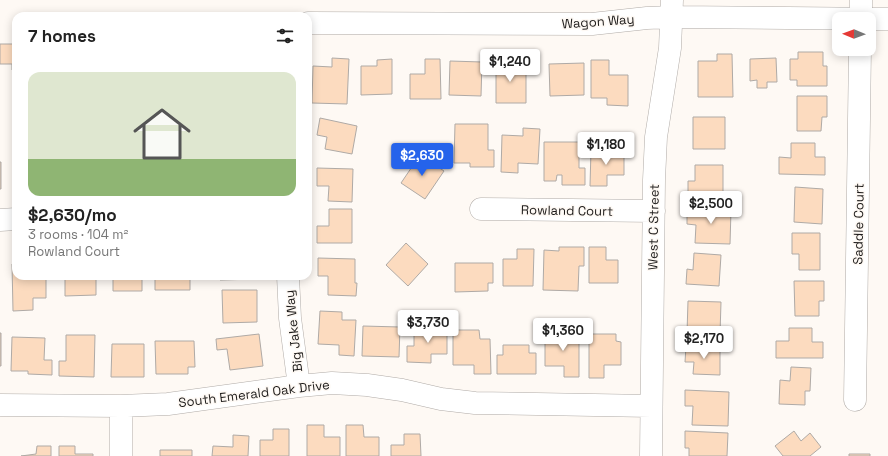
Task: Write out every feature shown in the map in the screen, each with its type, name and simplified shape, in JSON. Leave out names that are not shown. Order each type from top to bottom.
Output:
[{"type":"street","points":[[861,0],[861,12]]},
{"type":"street","name":"Wagon Way","points":[[312,23],[592,24],[647,18],[672,8],[832,17]]},
{"type":"street","name":"West C Street","points":[[651,456],[656,137],[670,48],[672,8]]},
{"type":"street","name":"Wagon Way","points":[[876,19],[888,19]]},
{"type":"street","name":"Saddle Court","points":[[855,400],[860,56]]},
{"type":"street","name":"Rowland Court","points":[[480,209],[654,211]]},
{"type":"street","points":[[0,220],[12,219]]},
{"type":"street","name":"Big Jake Way","points":[[288,280],[290,318],[299,386]]},
{"type":"street","name":"South Emerald Oak Drive","points":[[0,404],[121,406],[168,404],[299,386],[332,383],[367,385],[402,390],[441,399],[475,403],[651,406]]},
{"type":"street","points":[[121,406],[121,456]]},
{"type":"building","points":[[0,44],[12,44],[12,64],[0,64]]},
{"type":"building","points":[[798,52],[823,52],[823,66],[827,66],[827,86],[797,86],[797,80],[790,80],[790,59],[798,59]]},
{"type":"building","points":[[717,54],[732,54],[733,97],[698,97],[698,61],[717,61]]},
{"type":"building","points":[[332,58],[349,59],[347,104],[312,103],[313,66],[332,67]]},
{"type":"building","points":[[776,58],[777,82],[767,82],[767,88],[757,88],[757,80],[750,81],[750,59]]},
{"type":"building","points":[[392,59],[392,94],[361,95],[361,66],[377,66],[377,60]]},
{"type":"building","points":[[425,59],[440,59],[441,99],[410,99],[410,74],[425,74]]},
{"type":"building","points":[[496,60],[511,61],[511,67],[526,67],[526,103],[496,103]]},
{"type":"building","points":[[591,60],[609,60],[609,75],[628,75],[628,106],[607,105],[607,98],[591,98]]},
{"type":"building","points":[[450,61],[482,62],[481,96],[449,95]]},
{"type":"building","points":[[584,63],[584,95],[550,96],[549,64]]},
{"type":"building","points":[[797,96],[827,96],[827,117],[822,117],[821,131],[797,131]]},
{"type":"building","points":[[693,117],[725,117],[725,149],[693,149]]},
{"type":"building","points":[[320,118],[357,126],[352,154],[325,149],[327,137],[317,135]]},
{"type":"building","points":[[455,124],[488,124],[488,150],[494,150],[494,167],[470,167],[470,163],[454,163]]},
{"type":"building","points":[[523,128],[540,129],[538,164],[518,163],[518,173],[501,172],[502,135],[523,136]]},
{"type":"building","points":[[544,142],[579,142],[579,168],[585,168],[585,185],[562,185],[562,175],[557,175],[556,181],[544,181]]},
{"type":"building","points":[[791,143],[815,143],[815,157],[825,157],[825,175],[779,174],[779,157],[791,158]]},
{"type":"building","points":[[591,150],[624,151],[624,175],[607,175],[607,186],[590,186]]},
{"type":"building","points":[[420,155],[444,171],[425,199],[401,183]]},
{"type":"building","points":[[1,162],[1,189],[0,189]]},
{"type":"building","points":[[695,165],[723,165],[723,196],[688,196],[688,181],[695,181]]},
{"type":"building","points":[[317,168],[353,169],[352,202],[328,201],[329,186],[317,186]]},
{"type":"building","points":[[795,187],[823,189],[822,224],[794,222]]},
{"type":"building","points":[[687,208],[731,210],[730,244],[695,243],[696,225],[687,224]]},
{"type":"building","points":[[329,209],[352,209],[352,243],[317,243],[317,226],[329,226]]},
{"type":"building","points":[[792,233],[820,233],[820,270],[799,270],[799,254],[792,254]]},
{"type":"building","points":[[406,243],[428,264],[408,286],[386,265]]},
{"type":"building","points":[[559,247],[584,247],[584,266],[579,266],[578,291],[543,290],[544,250],[559,251]]},
{"type":"building","points":[[589,247],[606,247],[606,260],[618,260],[618,283],[589,283]]},
{"type":"building","points":[[517,249],[534,249],[533,286],[503,286],[503,259],[517,259]]},
{"type":"building","points":[[694,253],[721,255],[719,286],[686,284],[687,269],[693,270]]},
{"type":"building","points":[[318,258],[355,259],[355,283],[357,283],[356,296],[328,295],[328,276],[318,276]]},
{"type":"building","points":[[455,263],[493,263],[493,283],[488,283],[488,291],[455,292]]},
{"type":"building","points":[[12,280],[46,280],[46,298],[33,298],[33,310],[13,311]]},
{"type":"building","points":[[65,280],[96,280],[96,295],[65,296]]},
{"type":"building","points":[[113,280],[142,280],[142,291],[113,291]]},
{"type":"building","points":[[155,280],[190,280],[190,290],[155,290]]},
{"type":"building","points":[[794,281],[824,281],[824,301],[819,301],[819,316],[795,316]]},
{"type":"building","points":[[222,290],[257,290],[257,322],[223,323]]},
{"type":"building","points":[[688,301],[721,302],[720,334],[687,333]]},
{"type":"building","points":[[320,311],[342,312],[342,320],[356,320],[354,356],[339,355],[339,345],[318,344]]},
{"type":"building","points":[[363,326],[400,327],[399,357],[362,356]]},
{"type":"building","points":[[414,326],[447,326],[447,354],[431,354],[431,363],[407,362],[407,346],[414,346]]},
{"type":"building","points":[[789,328],[812,328],[812,342],[823,342],[823,358],[776,358],[776,341],[789,341]]},
{"type":"building","points":[[453,330],[479,330],[480,339],[490,339],[491,374],[474,374],[474,365],[453,365]]},
{"type":"building","points":[[1,333],[1,366],[0,366]]},
{"type":"building","points":[[545,333],[579,333],[579,377],[564,377],[564,366],[545,366]]},
{"type":"building","points":[[259,334],[263,366],[230,370],[227,349],[217,350],[216,339]]},
{"type":"building","points":[[589,334],[616,334],[616,341],[621,342],[621,365],[604,365],[604,378],[589,378]]},
{"type":"building","points":[[66,335],[95,335],[94,377],[59,376],[59,361],[66,361]]},
{"type":"building","points":[[12,337],[45,338],[44,360],[52,360],[52,375],[28,374],[28,371],[11,371]]},
{"type":"building","points":[[155,341],[194,341],[195,367],[188,367],[188,374],[156,374]]},
{"type":"building","points":[[112,344],[144,344],[144,377],[111,377]]},
{"type":"building","points":[[503,345],[529,345],[529,353],[536,353],[536,374],[497,374],[497,355],[503,355]]},
{"type":"building","points":[[686,346],[720,347],[720,375],[693,374],[694,362],[685,362]]},
{"type":"building","points":[[791,367],[811,368],[810,391],[805,391],[805,405],[779,404],[780,380],[790,381]]},
{"type":"building","points":[[685,390],[729,392],[728,426],[692,425],[693,406],[685,406]]},
{"type":"building","points":[[307,425],[324,425],[324,437],[340,437],[340,456],[307,456]]},
{"type":"building","points":[[346,425],[363,425],[364,437],[379,437],[379,456],[346,456]]},
{"type":"building","points":[[273,429],[289,429],[289,456],[260,456],[260,440],[273,440]]},
{"type":"building","points":[[685,431],[728,433],[727,456],[689,456],[689,448],[685,448]]},
{"type":"building","points":[[794,431],[801,441],[810,433],[821,447],[810,456],[783,456],[775,446]]},
{"type":"building","points":[[404,434],[420,434],[421,456],[391,456],[391,445],[404,445]]},
{"type":"building","points":[[233,435],[249,436],[248,456],[212,456],[213,446],[233,447]]},
{"type":"building","points":[[37,446],[51,446],[51,456],[21,456],[36,454]]},
{"type":"building","points":[[59,446],[75,446],[75,454],[93,454],[93,456],[59,456]]},
{"type":"building","points":[[160,450],[192,450],[192,456],[160,456]]},
{"type":"building","points":[[849,454],[870,454],[870,456],[849,456]]}]
